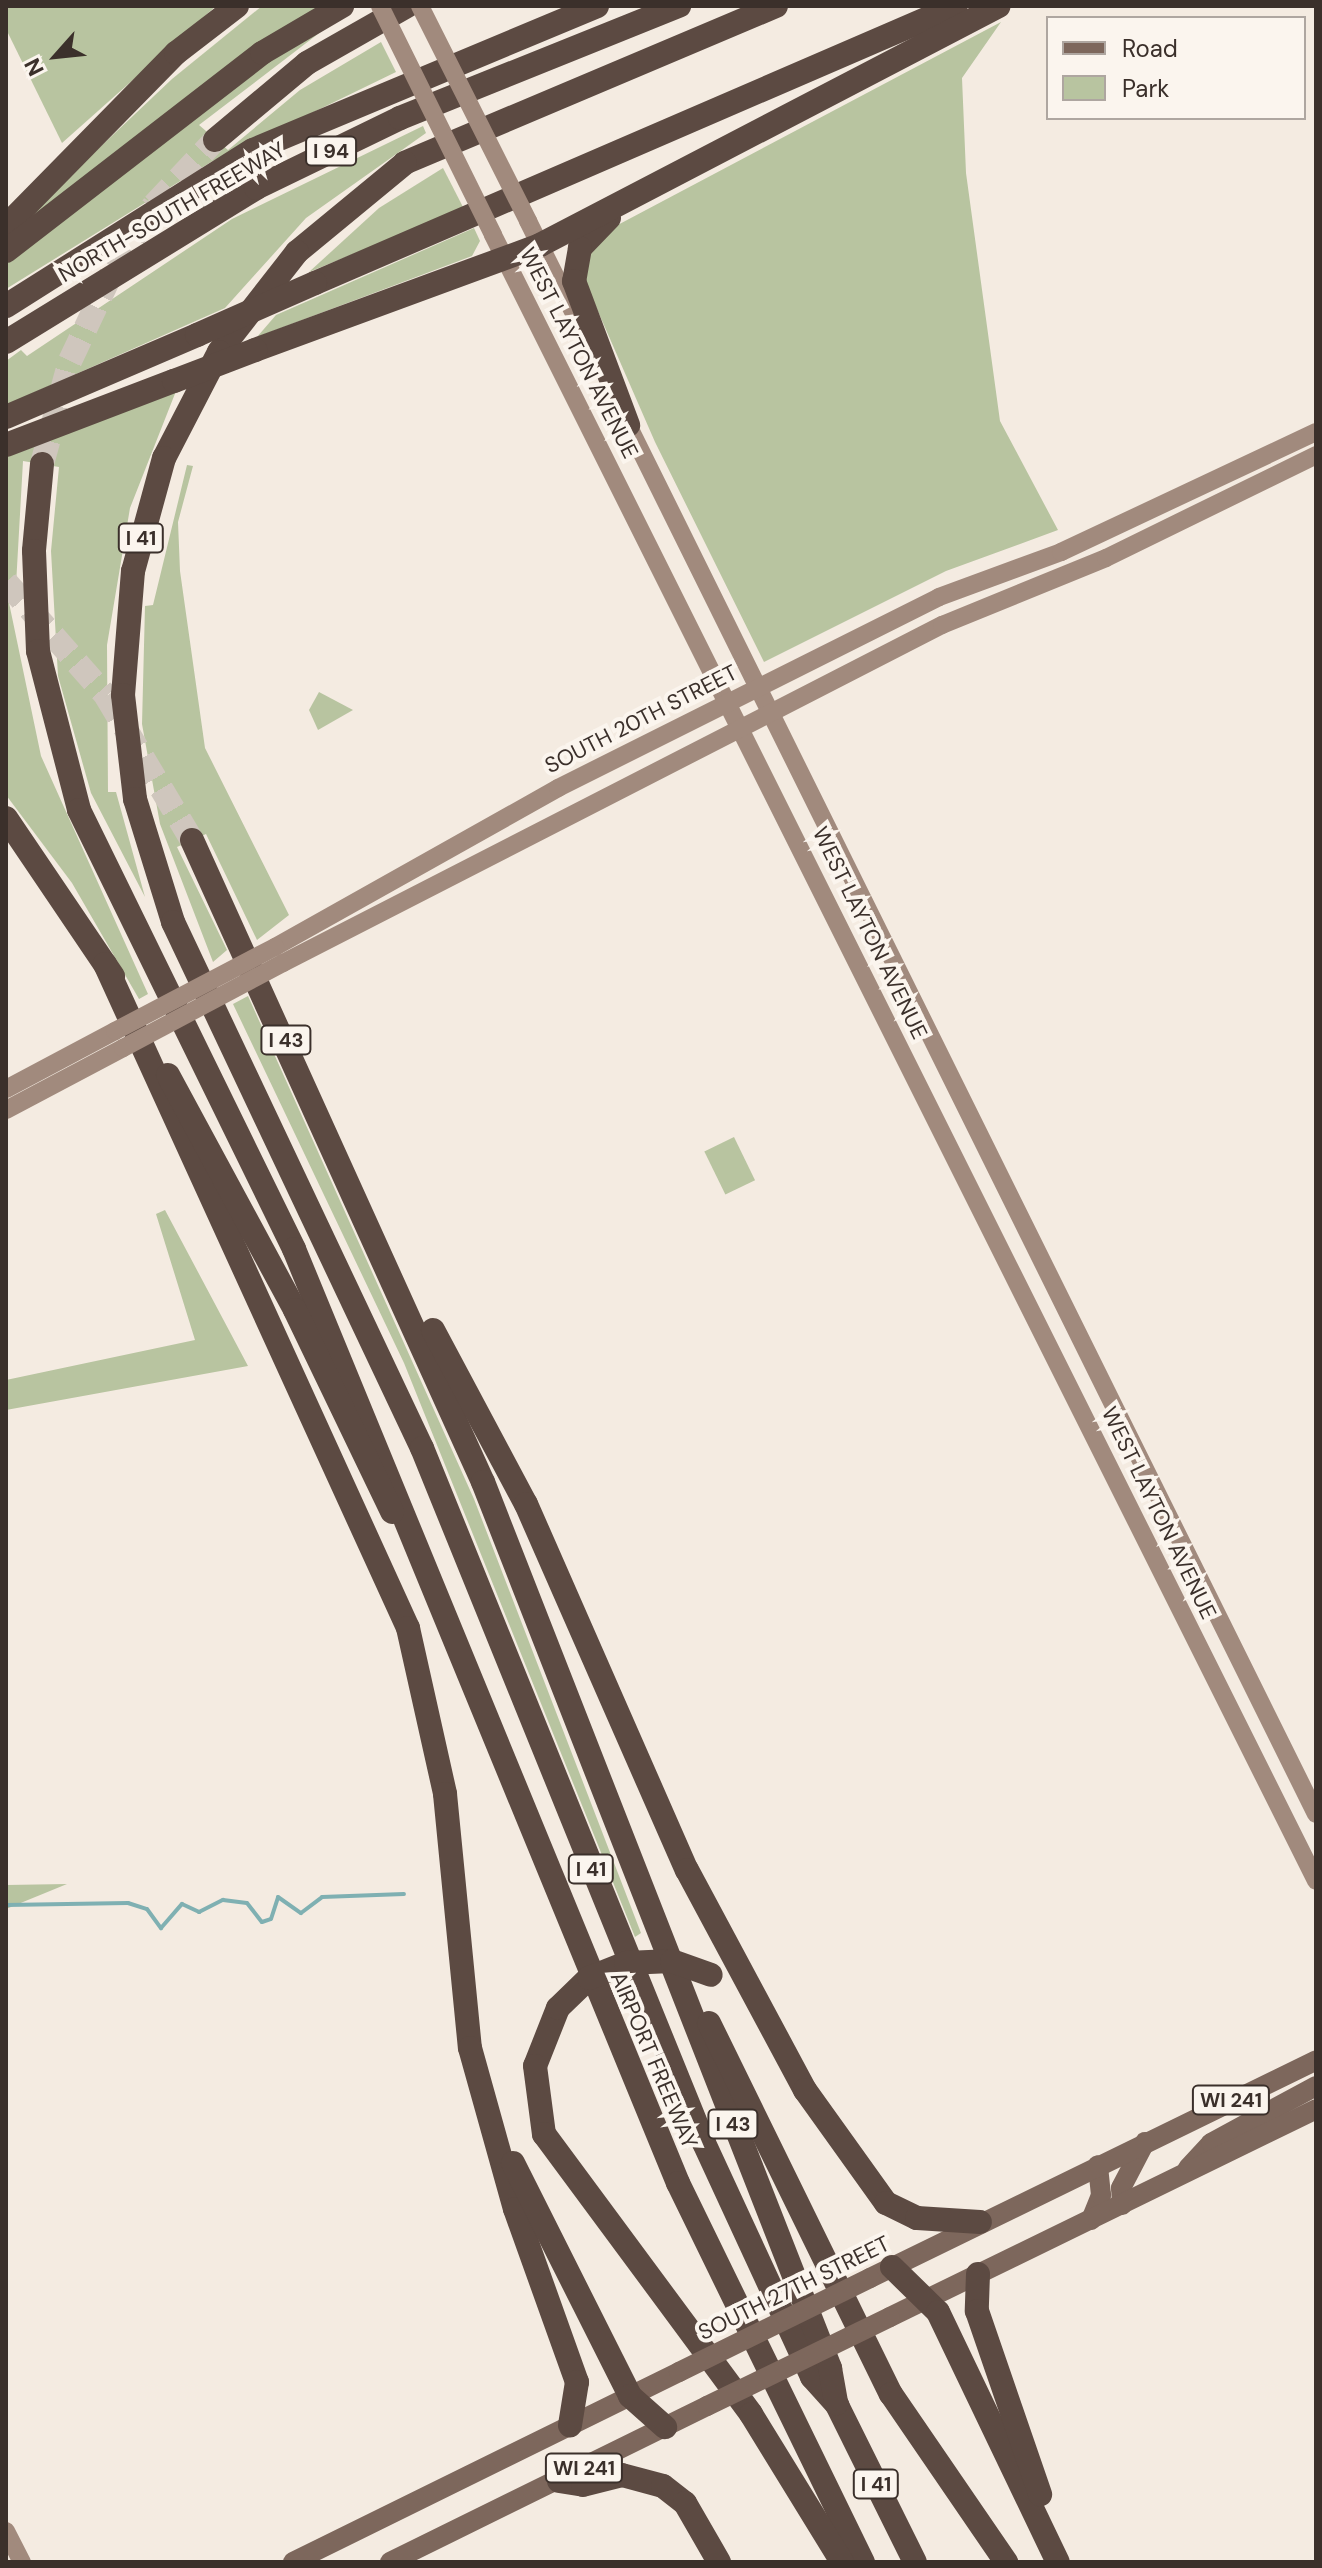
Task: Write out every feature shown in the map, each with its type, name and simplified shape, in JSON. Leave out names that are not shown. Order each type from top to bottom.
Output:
[{"type":"highway","points":[[6,226],[176,53],[237,6]]},
{"type":"highway","points":[[6,251],[262,53],[342,6]]},
{"type":"highway","points":[[215,140],[307,63],[407,6]]},
{"type":"highway","name":"NORTH-SOUTH FREEWAY","points":[[6,306],[253,150],[597,6]]},
{"type":"highway","name":"NORTH-SOUTH FREEWAY","points":[[6,342],[294,169],[679,6]]},
{"type":"highway","name":"I 41","points":[[776,6],[418,156],[297,252],[219,352],[164,458],[133,571],[123,695],[135,799],[173,922],[422,1448],[704,2143],[812,2377],[837,2405],[915,2562]]},
{"type":"highway","points":[[6,417],[956,6]]},
{"type":"highway","points":[[6,445],[255,350],[499,246],[540,245],[639,197],[999,6]]},
{"type":"highway","points":[[628,425],[574,281],[591,232],[639,197]]},
{"type":"highway","name":"I 41","points":[[42,464],[34,616],[47,705],[72,790],[294,1249],[426,1564]]},
{"type":"highway","points":[[6,818],[105,964],[255,1232],[388,1506],[426,1564]]},
{"type":"highway","name":"I 43","points":[[192,840],[379,1242],[483,1482],[830,2368],[837,2405]]},
{"type":"highway","points":[[105,964],[408,1628],[445,1794],[477,2084],[577,2382],[570,2425]]},
{"type":"highway","points":[[379,1242],[394,1249],[520,1493],[687,1870],[785,2057]]},
{"type":"highway","name":"AIRPORT FREEWAY","points":[[426,1564],[678,2183],[863,2562]]},
{"type":"highway","points":[[624,1844],[651,1883],[730,2069],[891,2394],[1006,2562]]},
{"type":"highway","points":[[842,2562],[759,2425],[544,2134],[535,2066],[558,2008],[589,1978],[626,1963],[679,1962],[711,1975],[742,1999],[785,2057],[863,2181],[886,2203],[917,2218],[980,2222]]},
{"type":"highway","points":[[477,2084],[630,2396],[665,2427]]},
{"type":"highway","points":[[881,2273],[929,2297],[1058,2562]]},
{"type":"highway","points":[[978,2274],[977,2311],[1058,2562]]},
{"type":"highway","points":[[559,2481],[583,2485],[622,2475],[663,2486],[685,2503],[719,2562]]},
{"type":"main road","name":"WEST LAYTON AVENUE","points":[[380,6],[1316,1881]]},
{"type":"main road","name":"WEST LAYTON AVENUE","points":[[420,6],[1316,1814]]},
{"type":"main road","name":"SOUTH 20TH STREET","points":[[279,955],[357,901],[757,687],[951,591],[1072,548],[1316,432]]},
{"type":"main road","name":"SOUTH 20TH STREET","points":[[6,1110],[119,1040],[279,955],[367,920],[942,625],[1106,558],[1316,455]]},
{"type":"main road","points":[[357,901],[367,920]]},
{"type":"main road","name":"SOUTH 20TH STREET","points":[[6,1089],[119,1040]]},
{"type":"main road","name":"SOUTH 27TH STREET","points":[[293,2562],[980,2222],[1316,2060]]},
{"type":"main road","points":[[1180,2176],[1211,2143],[1316,2086]]},
{"type":"main road","name":"WI 241","points":[[390,2562],[1316,2109]]},
{"type":"main road","points":[[1122,2205],[1121,2188],[1145,2142]]},
{"type":"main road","points":[[1091,2220],[1101,2195],[1098,2165]]},
{"type":"main road","points":[[324,2562],[404,2506]]},
{"type":"main road","points":[[6,2531],[22,2562]]},
{"type":"green space","points":[[6,6],[216,6],[62,143],[6,29]]},
{"type":"green space","points":[[262,6],[323,6],[6,236],[172,79]]},
{"type":"green space","points":[[1001,22],[962,78],[966,173],[1000,421],[1058,530],[946,571],[764,662],[655,442],[583,277],[582,258],[612,228]]},
{"type":"green space","points":[[331,24],[199,125],[228,150],[300,90],[381,42],[396,72],[211,162],[6,289],[6,264],[252,70]]},
{"type":"green space","points":[[423,126],[426,133],[306,218],[225,308],[6,405],[6,361],[21,350],[27,356],[232,219]]},
{"type":"green space","points":[[443,168],[464,209],[309,272],[379,208]]},
{"type":"green space","points":[[474,228],[480,241],[472,256],[257,337],[276,315]]},
{"type":"green space","points":[[178,386],[130,508],[107,645],[108,792],[116,792],[145,897],[91,793],[58,676],[51,551],[59,467],[23,461],[16,585],[8,598],[41,756],[148,994],[139,999],[72,883],[6,795],[6,453]]},
{"type":"green space","points":[[187,465],[193,466],[178,522],[180,571],[205,748],[289,915],[257,940],[206,834],[177,847],[227,950],[213,962],[160,824],[142,724],[145,606],[153,605]]},
{"type":"green space","points":[[319,692],[353,710],[318,730],[309,710]]},
{"type":"green space","points":[[248,996],[474,1499],[641,1933],[635,1937],[404,1363],[233,1004]]},
{"type":"green space","points":[[734,1137],[755,1180],[725,1195],[704,1151]]},
{"type":"green space","points":[[165,1210],[248,1366],[6,1410],[6,1380],[195,1340],[156,1214]]},
{"type":"green space","points":[[67,1884],[6,1909],[6,1885]]},
{"type":"waterway","points":[[6,1905],[128,1903],[147,1909],[161,1928],[182,1904],[199,1912],[223,1900],[247,1903],[262,1922],[271,1919],[278,1897],[301,1913],[322,1897],[404,1894]]},
{"type":"tunnel","points":[[42,464],[70,361],[114,268],[154,205],[215,140]]},
{"type":"tunnel","points":[[6,582],[106,696],[192,840]]}]
